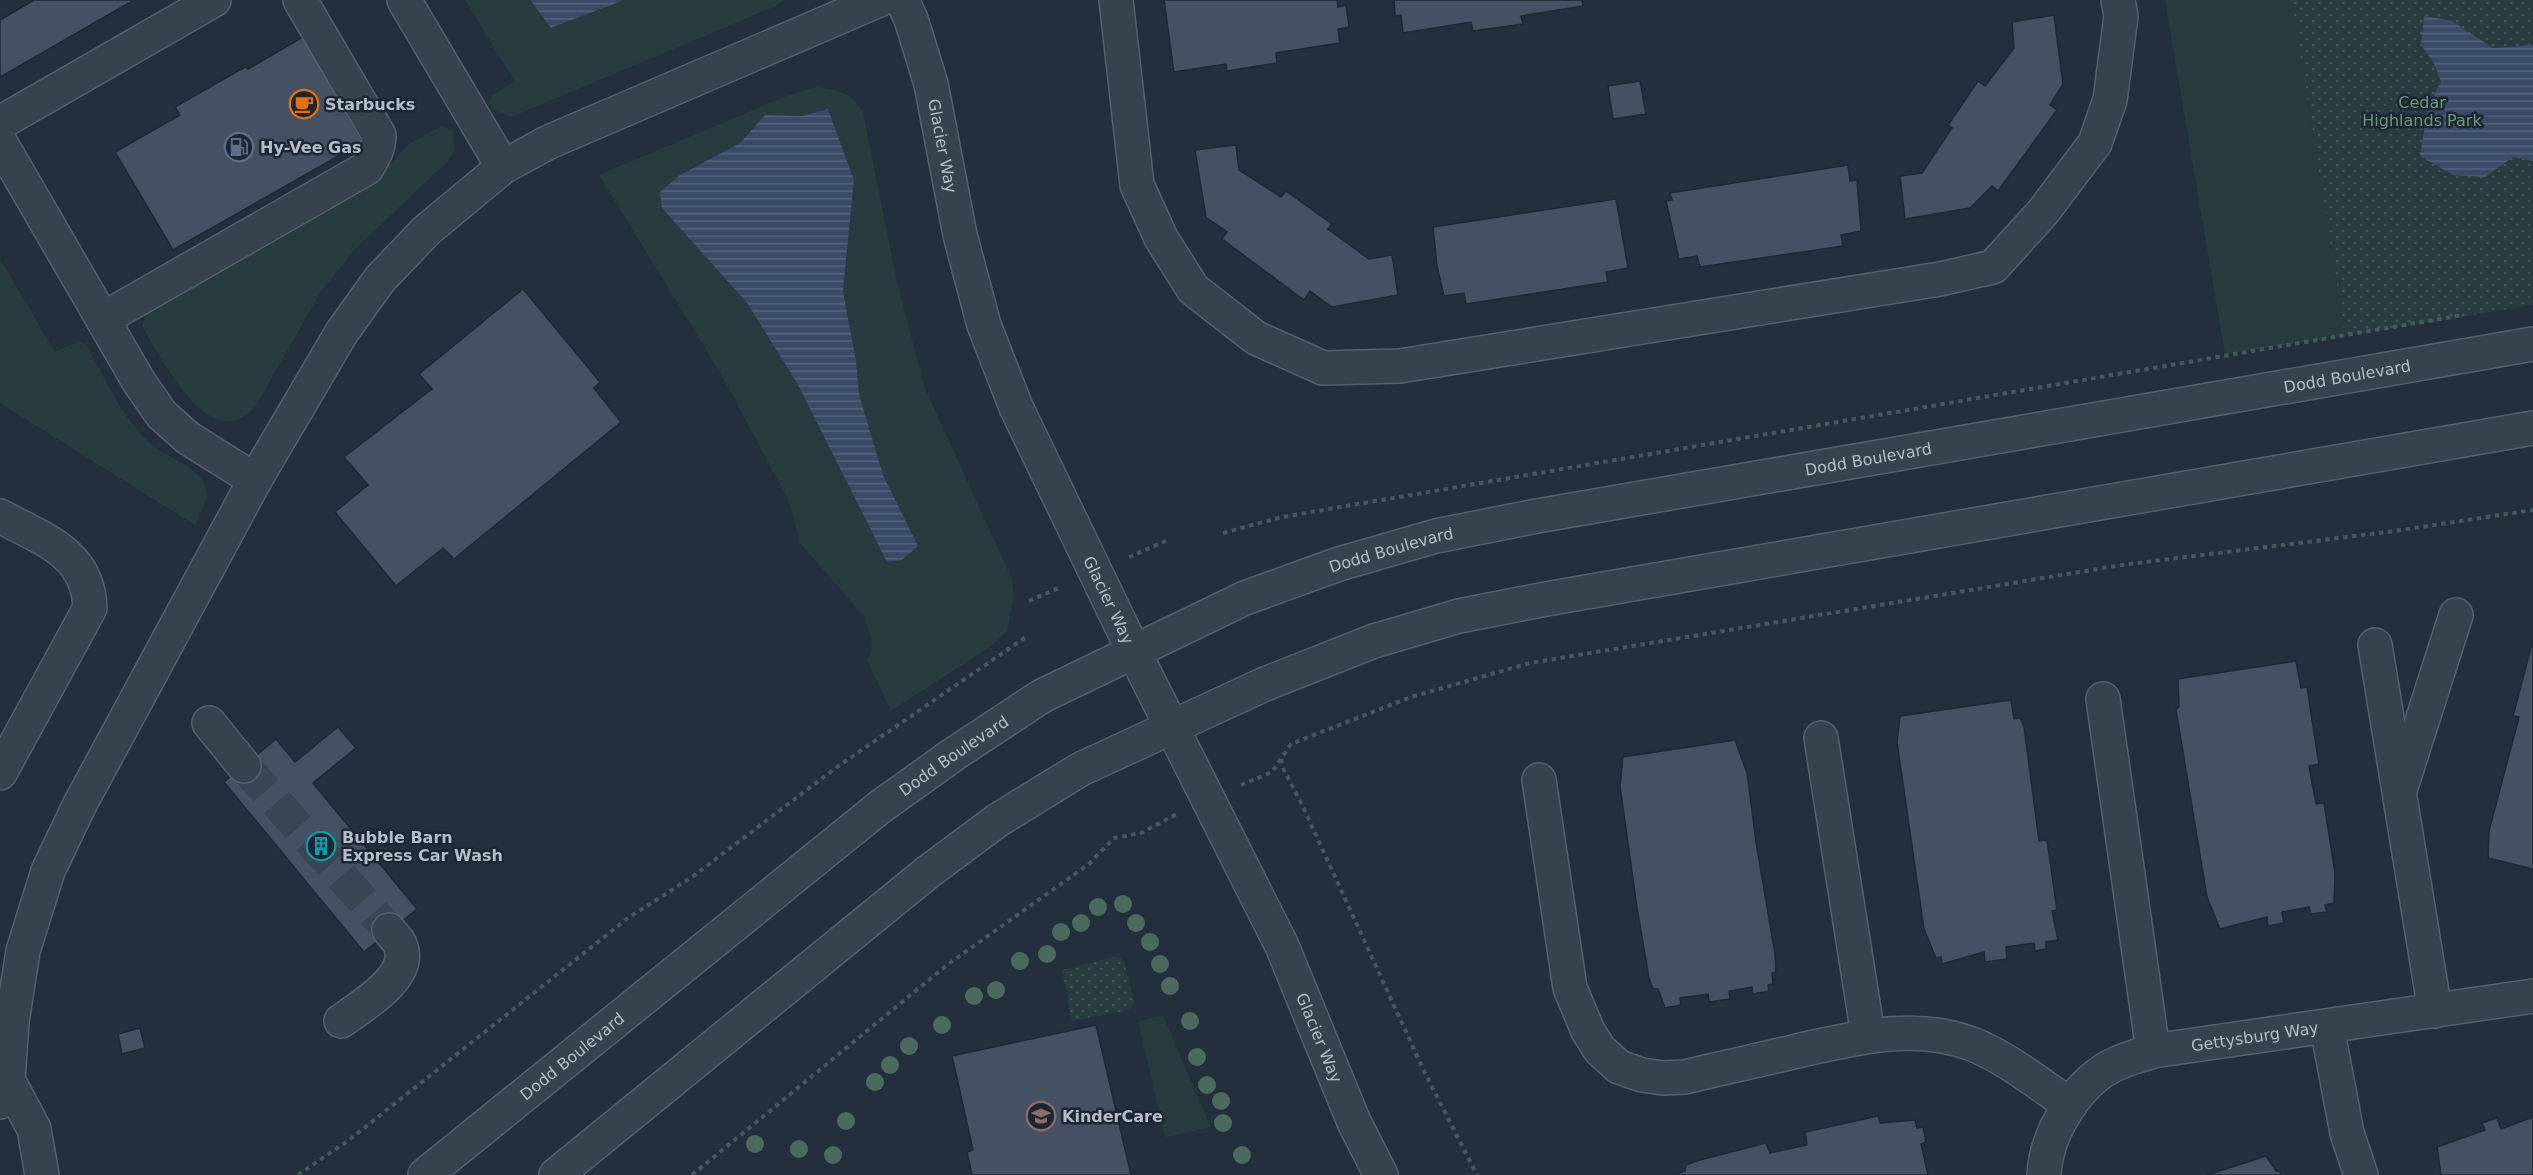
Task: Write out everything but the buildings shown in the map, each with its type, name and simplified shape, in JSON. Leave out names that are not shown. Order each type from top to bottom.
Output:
[{"type":"street","points":[[0,123],[214,0]]},
{"type":"street","points":[[103,319],[367,168],[374,157],[379,146],[379,135],[300,0]]},
{"type":"street","points":[[404,0],[503,167]]},
{"type":"street","points":[[42,1175],[34,1128],[4,1091],[12,1022],[11,949],[79,806],[255,480],[342,332],[380,279],[427,230],[503,167],[549,142],[879,0]]},
{"type":"street","name":"Glacier Way","points":[[902,0],[911,19],[931,84],[960,235],[984,325],[1016,407],[1134,652],[1281,946],[1354,1122],[1381,1175]]},
{"type":"street","points":[[1116,0],[1137,185],[1161,238],[1193,289],[1256,338],[1323,368],[1400,366],[1940,279],[1992,267],[2043,212],[2095,143],[2110,100],[2121,16],[2118,0]]},
{"type":"street","points":[[0,142],[139,382],[162,414],[188,438],[255,480]]},
{"type":"street","name":"Dodd Boulevard","points":[[424,1175],[880,807],[954,754],[1038,698],[1245,598],[1340,564],[1436,537],[1537,516],[2533,344]]},
{"type":"street","points":[[556,1175],[928,872],[998,820],[1081,769],[1265,684],[1374,641],[1459,616],[2533,428]]},
{"type":"street","points":[[0,773],[90,608],[87,581],[70,557],[2,523]]},
{"type":"street","points":[[2399,792],[2456,615]]},
{"type":"street","points":[[2375,645],[2435,1011]]},
{"type":"street","points":[[2103,699],[2153,1051]]},
{"type":"street","points":[[209,723],[244,766]]},
{"type":"street","points":[[1821,738],[1869,1035]]},
{"type":"street","points":[[1539,780],[1570,988],[1588,1031],[1600,1050],[1619,1066],[1642,1076],[1685,1077],[1869,1035],[1905,1032],[1943,1036],[1973,1045],[2001,1059],[2070,1105]]},
{"type":"street","points":[[341,1021],[387,986],[401,965],[400,944],[389,930]]},
{"type":"street","name":"Gettysburg Way","points":[[2044,1175],[2054,1132],[2070,1105],[2089,1084],[2116,1063],[2153,1051],[2533,996]]},
{"type":"street","points":[[2327,1027],[2347,1133],[2361,1175]]},
{"type":"path","points":[[1222,533],[1282,517],[2465,315]]},
{"type":"path","points":[[692,1175],[947,965],[1089,864],[1114,838],[1141,833],[1209,798],[1272,772],[1292,744],[1411,697],[1530,663],[2122,565],[2395,531],[2533,510]]},
{"type":"path","points":[[298,1175],[349,1140],[628,918],[693,877],[837,766],[1026,636]]},
{"type":"path","points":[[1281,759],[1284,770],[1423,1069],[1477,1175]]},
{"type":"green space","points":[[465,0],[529,0],[552,28],[624,0],[785,0],[776,6],[511,117],[494,110],[489,103],[492,95],[515,82]]},
{"type":"green space","points":[[2165,0],[2292,0],[2345,336],[2225,354]]},
{"type":"green space","name":"Cedar Highlands Park","points":[[2292,0],[2533,0],[2533,305],[2345,336]]},
{"type":"green space","points":[[817,87],[831,90],[850,97],[863,113],[897,282],[924,386],[1011,577],[1014,595],[1007,631],[991,646],[891,711],[867,660],[871,653],[872,641],[863,615],[800,543],[789,501],[721,374],[599,175],[789,95]],"holes":[[[828,109],[854,180],[843,291],[856,361],[859,394],[883,475],[918,546],[887,562],[797,383],[747,303],[662,208],[680,175],[740,143],[765,115],[802,116]]]},
{"type":"green space","points":[[440,127],[453,132],[454,152],[447,162],[355,249],[320,293],[257,404],[240,418],[223,420],[206,413],[190,399],[175,380],[142,326],[147,311],[377,178],[409,144]]},
{"type":"green space","points":[[0,259],[55,352],[79,341],[86,345],[115,398],[142,436],[160,451],[192,469],[198,475],[207,494],[195,525],[0,403]]},
{"type":"green space","points":[[1118,956],[1124,962],[1134,1002],[1130,1010],[1072,1021],[1062,970]]},
{"type":"green space","points":[[1163,1016],[1211,1127],[1165,1137],[1138,1021]]},
{"type":"water","points":[[530,0],[624,0],[551,28]]},
{"type":"water","points":[[2424,16],[2452,21],[2493,48],[2533,45],[2533,161],[2513,157],[2485,177],[2453,175],[2420,156],[2428,106],[2441,82],[2434,63],[2421,45]]},
{"type":"water","points":[[828,109],[854,180],[843,291],[856,361],[859,394],[883,475],[918,546],[902,560],[887,562],[797,383],[747,303],[662,208],[660,192],[680,175],[740,143],[765,115],[802,116]]},
{"type":"tunnel","points":[[244,766],[389,930]]},
{"type":"place","name":"Starbucks","points":[[304,104]]},
{"type":"place","name":"Hy-Vee Gas","points":[[239,147]]},
{"type":"place","name":"Bubble Barn Express Car Wash","points":[[321,846]]},
{"type":"place","name":"KinderCare","points":[[1041,1116]]}]
